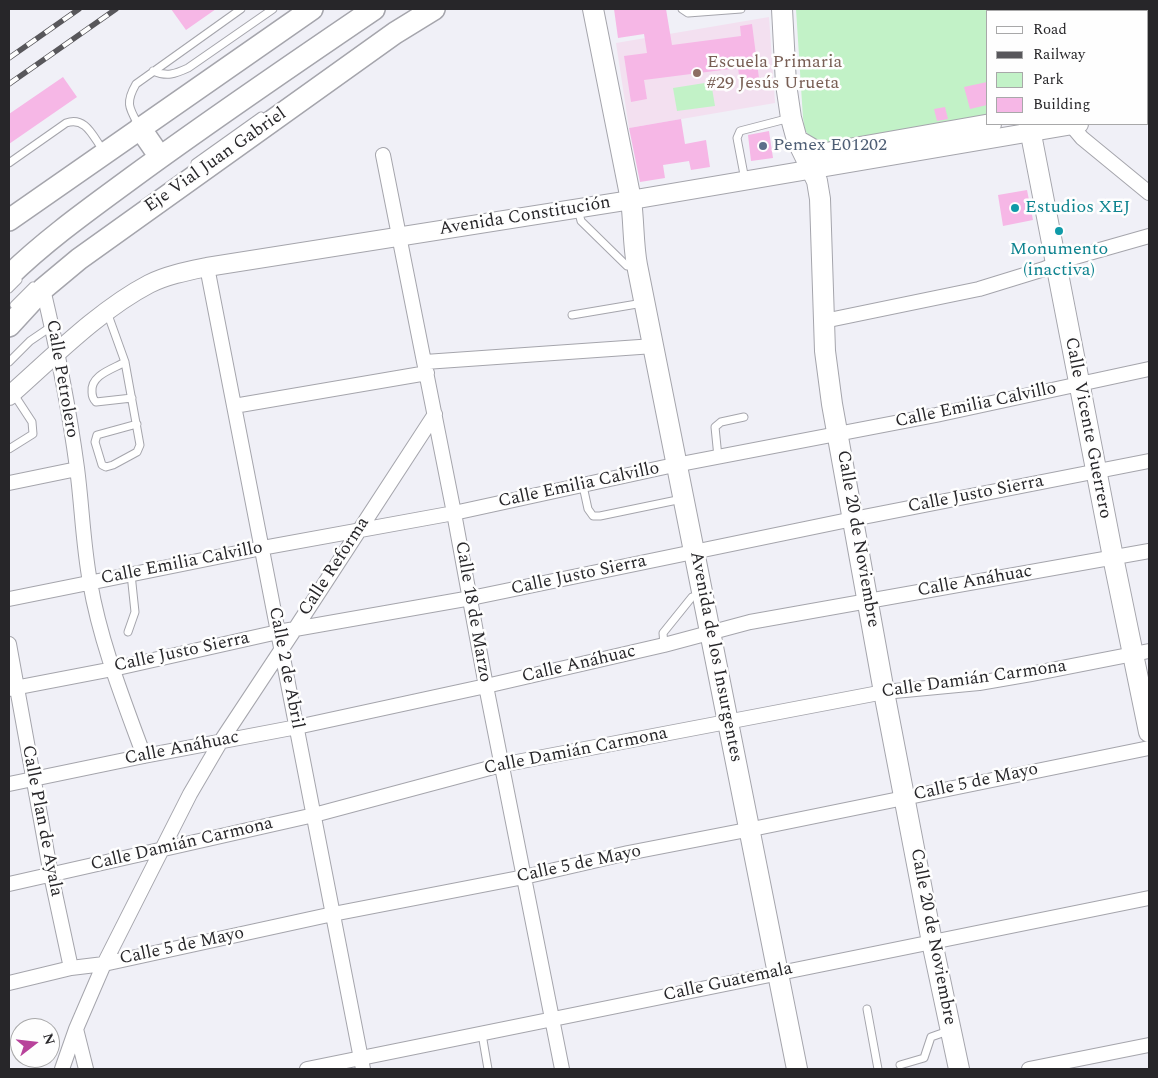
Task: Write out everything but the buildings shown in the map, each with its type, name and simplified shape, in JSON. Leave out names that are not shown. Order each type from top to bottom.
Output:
[{"type":"main road","points":[[9,220],[312,9]]},
{"type":"main road","name":"Eje Vial Juan Gabriel","points":[[16,276],[52,238],[160,157],[374,9]]},
{"type":"main road","name":"Eje Vial Juan Gabriel","points":[[9,326],[42,284],[395,33],[434,9]]},
{"type":"main road","name":"Avenida de los Insurgentes","points":[[579,9],[625,201],[634,225],[637,265],[797,1069]]},
{"type":"main road","name":"Avenida de los Insurgentes","points":[[593,9],[625,201]]},
{"type":"main road","name":"Calle 20 de Noviembre","points":[[782,9],[786,84],[790,118],[797,140],[817,181],[820,199],[827,371],[884,692],[932,942],[959,1069]]},
{"type":"main road","points":[[797,140],[814,150],[826,153],[986,125]]},
{"type":"main road","points":[[140,128],[160,157]]},
{"type":"main road","name":"Calle Vicente Guerrero","points":[[1029,128],[1113,557],[1141,652],[1149,732]]},
{"type":"street","name":"Avenida Constitución","points":[[11,394],[107,312],[148,284],[178,273],[625,201],[812,169],[1029,128],[1063,125]]},
{"type":"street","points":[[1075,125],[1082,138],[1149,193]]},
{"type":"street","name":"Calle 18 de Marzo","points":[[384,154],[471,598],[501,765],[562,1069]]},
{"type":"street","points":[[824,321],[973,291],[1068,259],[1149,236]]},
{"type":"street","name":"Calle 2 de Abril","points":[[207,267],[362,1064]]},
{"type":"street","name":"Calle Petrolero","points":[[42,284],[58,353],[77,469],[90,582],[100,624],[144,756]]},
{"type":"street","points":[[234,406],[426,367],[654,346]]},
{"type":"street","name":"Calle Emilia Calvillo","points":[[9,599],[262,548],[454,513],[678,465],[936,415],[1149,370]]},
{"type":"street","name":"Calle Reforma","points":[[62,1069],[76,1029],[104,964],[161,850],[220,741],[296,629],[358,530],[435,414]]},
{"type":"street","name":"Calle Justo Sierra","points":[[13,688],[114,669],[278,632],[471,598],[853,519],[1149,461]]},
{"type":"street","points":[[9,483],[77,469]]},
{"type":"street","name":"Calle Anáhuac","points":[[9,784],[297,727],[486,686],[664,645],[750,622],[1149,551]]},
{"type":"street","name":"Calle Plan de Ayala","points":[[9,644],[13,688],[71,968]]},
{"type":"street","name":"Calle Damián Carmona","points":[[9,884],[314,815],[501,765],[884,692],[978,683],[1141,652]]},
{"type":"street","name":"Calle 5 de Mayo","points":[[9,983],[71,968],[104,964],[333,914],[524,877],[628,853],[1149,748]]},
{"type":"street","name":"Calle Guatemala","points":[[307,1069],[362,1064],[482,1034],[1149,898]]},
{"type":"street","points":[[76,1029],[86,1069]]},
{"type":"street","points":[[1029,1069],[1149,1045]]},
{"type":"lane","points":[[140,128],[128,102],[136,84],[241,9]]},
{"type":"lane","points":[[153,71],[172,75],[183,70],[273,9]]},
{"type":"lane","points":[[682,9],[688,13],[741,9]]},
{"type":"lane","points":[[362,46],[395,33]]},
{"type":"lane","points":[[191,166],[268,111]]},
{"type":"lane","points":[[745,180],[737,138],[740,131],[790,118]]},
{"type":"lane","points":[[9,163],[66,123],[72,121],[78,121],[86,126],[105,153]]},
{"type":"lane","points":[[578,208],[581,221],[627,266],[637,265]]},
{"type":"lane","points":[[9,289],[16,276]]},
{"type":"lane","points":[[9,311],[26,292],[42,284]]},
{"type":"lane","points":[[572,315],[645,303]]},
{"type":"lane","points":[[107,312],[126,362],[132,398],[137,424],[140,441],[139,449],[110,467],[102,465],[95,442],[97,435],[137,424]]},
{"type":"lane","points":[[9,362],[30,341],[52,326]]},
{"type":"lane","points":[[126,362],[94,380],[91,386],[92,396],[96,402],[132,398]]},
{"type":"lane","points":[[9,449],[34,434],[32,422],[11,394]]},
{"type":"lane","points":[[718,458],[715,427],[721,422],[744,417]]},
{"type":"lane","points":[[583,486],[588,509],[593,516],[684,498]]},
{"type":"lane","points":[[128,632],[136,612],[131,574]]},
{"type":"lane","points":[[664,645],[663,634],[692,597],[704,595]]},
{"type":"lane","points":[[866,1009],[878,1069]]},
{"type":"lane","points":[[900,1065],[924,1058],[931,1037],[951,1030]]},
{"type":"lane","points":[[482,1034],[488,1069]]},
{"type":"shaded area","name":"Escuela Primaria #29 Jesús Urueta","points":[[769,17],[775,103],[629,128],[616,43]]},
{"type":"green space","points":[[796,9],[987,9],[986,119],[832,145],[812,140],[805,130]]},
{"type":"green space","points":[[711,82],[715,106],[677,111],[673,88]]},
{"type":"railway","points":[[9,58],[79,9]]},
{"type":"railway","points":[[9,84],[116,9]]},
{"type":"place","name":"Escuela Primaria #29 Jesús Urueta","points":[[697,73]]},
{"type":"place","name":"Pemex E01202","points":[[763,146]]},
{"type":"place","name":"Estudios XEJ","points":[[1015,208]]},
{"type":"place","name":"Monumento (inactiva)","points":[[1059,231]]}]
